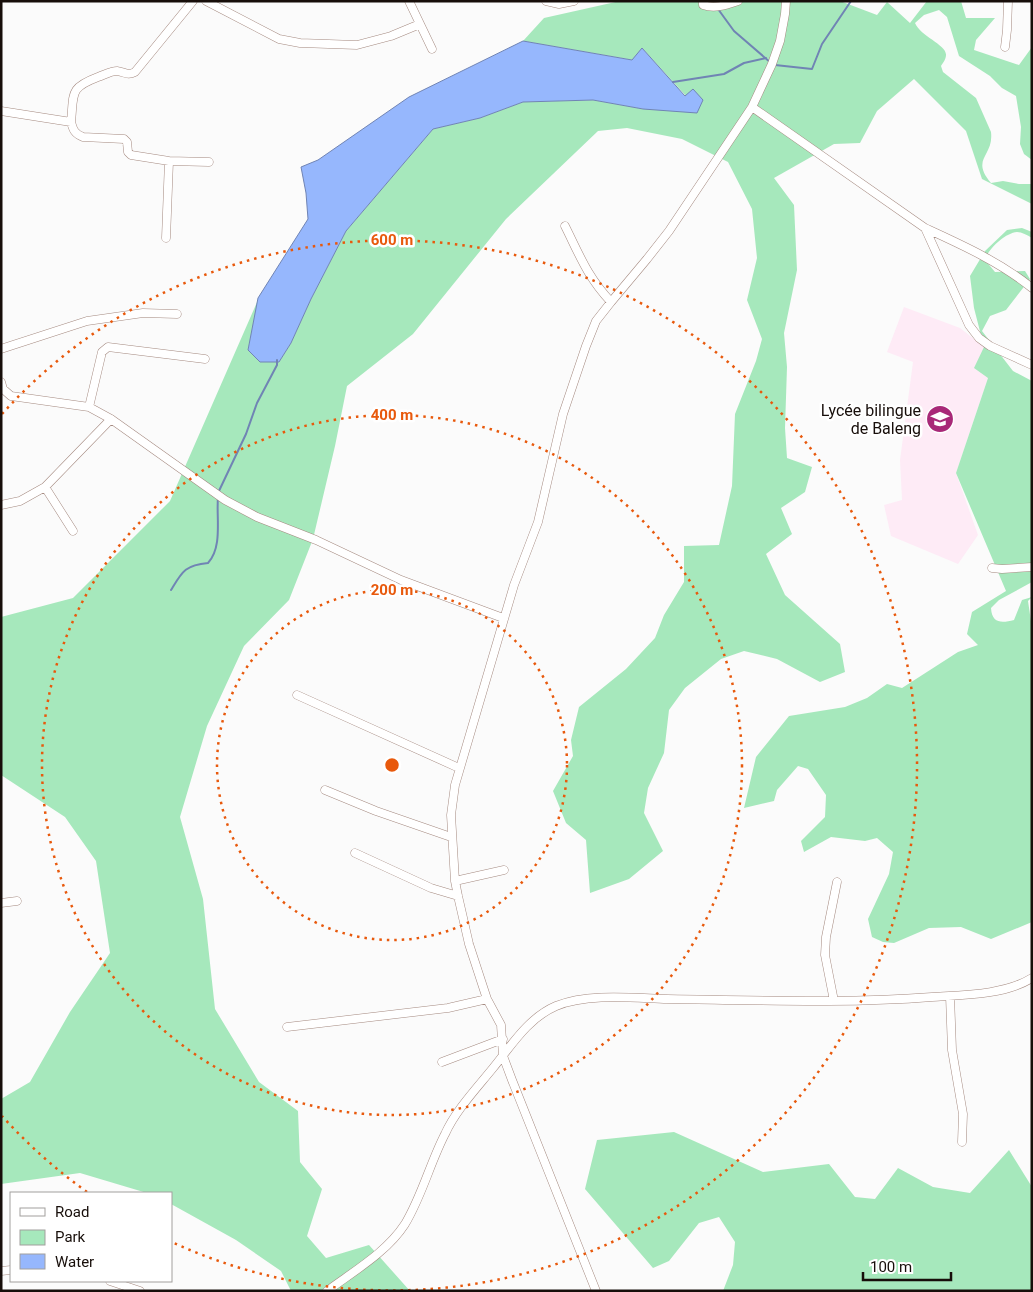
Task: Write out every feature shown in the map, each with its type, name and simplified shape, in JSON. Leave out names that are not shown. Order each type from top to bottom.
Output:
[{"type":"street","points":[[193,1],[135,72],[130,75],[114,71],[77,87],[74,93],[71,122],[73,130],[77,135],[83,137],[124,138],[127,142],[128,152],[131,155],[169,161],[209,162]]},
{"type":"street","points":[[206,1],[279,39],[300,43],[357,45],[391,36],[420,24]]},
{"type":"street","points":[[409,1],[432,49]]},
{"type":"street","points":[[546,1],[559,4],[574,1]]},
{"type":"street","points":[[703,1],[703,5],[710,7],[738,1]]},
{"type":"street","points":[[596,1291],[504,1056],[501,1025],[487,999],[469,944],[455,880],[451,815],[459,768],[468,744],[514,585],[538,522],[563,414],[596,321],[669,231],[752,107],[772,64],[780,41],[786,1]]},
{"type":"street","points":[[1005,47],[1008,1]]},
{"type":"street","points":[[752,107],[925,228],[960,244],[1004,268],[1032,288]]},
{"type":"street","points":[[1,111],[71,122]]},
{"type":"street","points":[[166,238],[169,161]]},
{"type":"street","points":[[566,226],[586,272],[610,302]]},
{"type":"street","points":[[925,228],[962,311],[969,325],[979,338],[990,346],[1032,364]]},
{"type":"street","points":[[1,349],[87,321],[143,313],[177,314]]},
{"type":"street","points":[[89,407],[102,352],[105,348],[205,359]]},
{"type":"street","points":[[2,387],[11,396],[89,407],[111,418],[225,500],[257,517],[316,540],[401,580],[504,618]]},
{"type":"street","points":[[1,504],[20,502],[45,488],[111,418]]},
{"type":"street","points":[[45,488],[73,531]]},
{"type":"street","points":[[992,568],[1032,567]]},
{"type":"street","points":[[297,695],[459,768]]},
{"type":"street","points":[[325,790],[376,811],[451,837]]},
{"type":"street","points":[[355,853],[431,888],[458,896]]},
{"type":"street","points":[[455,880],[504,870]]},
{"type":"street","points":[[834,1001],[824,955],[837,882]]},
{"type":"street","points":[[1,903],[17,901]]},
{"type":"street","points":[[327,1291],[388,1244],[404,1225],[414,1207],[445,1132],[471,1095],[504,1056],[514,1041],[543,1014],[557,1006],[592,998],[873,1002],[950,996],[1013,988],[1032,978]]},
{"type":"street","points":[[950,996],[952,1050],[963,1114],[962,1142]]},
{"type":"street","points":[[287,1027],[448,1008],[487,999]]},
{"type":"street","points":[[442,1062],[503,1039]]},
{"type":"street","points":[[113,1282],[140,1291]]},
{"type":"shaded area","name":"Lycée bilingue de Baleng","points":[[904,307],[960,328],[984,347],[988,378],[956,473],[978,535],[958,564],[891,536],[884,505],[902,500],[900,460],[913,362],[887,352]]},
{"type":"green space","points":[[620,1],[840,1],[877,15],[887,2],[910,23],[927,1],[961,1],[966,18],[995,18],[976,40],[974,50],[1019,65],[1032,47],[1032,160],[1024,154],[1020,144],[1021,127],[1016,96],[959,56],[947,17],[939,10],[924,15],[915,23],[922,32],[945,51],[946,58],[941,66],[943,72],[976,98],[991,132],[991,140],[983,162],[985,175],[991,183],[1003,181],[1032,184],[1032,204],[982,179],[966,131],[914,79],[877,111],[860,143],[834,144],[774,178],[794,205],[797,270],[784,333],[787,367],[785,428],[787,458],[812,467],[805,492],[781,508],[792,534],[766,554],[785,595],[840,644],[845,672],[820,682],[777,659],[744,651],[721,659],[685,688],[669,710],[664,753],[648,788],[644,813],[663,851],[629,879],[590,893],[586,840],[566,823],[553,791],[573,756],[571,740],[579,707],[626,669],[655,638],[664,615],[684,582],[684,546],[719,545],[732,486],[735,414],[756,361],[762,339],[747,300],[757,258],[752,209],[728,162],[682,139],[627,128],[598,131],[506,219],[413,334],[347,386],[313,539],[289,600],[244,646],[207,726],[180,817],[203,899],[215,1009],[259,1082],[298,1111],[300,1162],[322,1189],[307,1236],[326,1258],[369,1245],[410,1291],[291,1291],[281,1271],[236,1240],[172,1205],[172,1192],[144,1192],[80,1173],[1,1184],[1,1099],[30,1082],[70,1012],[110,953],[96,861],[65,817],[1,775],[1,617],[73,598],[170,501],[261,293],[248,350],[279,362],[291,343],[346,231],[433,129],[480,118],[523,102],[593,100],[643,109],[686,96],[642,48],[633,60],[523,41],[544,18]]},
{"type":"green space","points":[[1022,228],[1032,232],[1032,238],[1019,232],[1007,235],[993,247],[985,260],[995,272],[1025,271],[1030,279],[1006,310],[990,316],[982,331],[1013,371],[1032,381],[1032,582],[999,600],[991,608],[993,617],[996,620],[1005,622],[1014,620],[1022,600],[1032,597],[1028,601],[1032,628],[1032,922],[991,939],[961,927],[929,928],[894,943],[883,942],[872,937],[868,919],[889,874],[893,852],[877,838],[865,841],[831,837],[804,852],[801,841],[825,817],[826,795],[808,769],[798,766],[777,790],[774,801],[744,808],[756,757],[789,716],[845,707],[867,698],[887,684],[902,688],[958,652],[978,645],[967,634],[972,612],[1006,591],[956,473],[988,378],[974,368],[984,347],[974,308],[970,276],[985,251],[1007,230]]},
{"type":"green space","points":[[674,1132],[763,1172],[829,1164],[855,1197],[875,1199],[898,1168],[933,1187],[970,1193],[1009,1150],[1032,1187],[1032,1291],[723,1291],[733,1265],[735,1242],[719,1217],[699,1223],[669,1261],[653,1268],[585,1189],[597,1140]]},
{"type":"water","points":[[523,41],[632,60],[642,48],[685,96],[693,89],[703,100],[697,113],[643,109],[593,100],[523,102],[480,118],[433,129],[346,231],[291,343],[279,362],[260,362],[248,350],[258,298],[308,219],[301,167],[318,160],[409,97]]},
{"type":"waterway","points":[[775,65],[812,69],[822,44],[851,1]]},
{"type":"waterway","points":[[718,9],[734,31],[771,63]]},
{"type":"waterway","points":[[673,82],[724,74],[744,63],[766,58]]},
{"type":"waterway","points":[[218,493],[246,434],[257,403],[277,365],[277,360]]},
{"type":"waterway","points":[[171,590],[185,570],[208,563],[213,556],[216,549],[218,532],[218,497]]},
{"type":"place","name":"Lycée bilingue de Baleng","points":[[940,419]]}]
